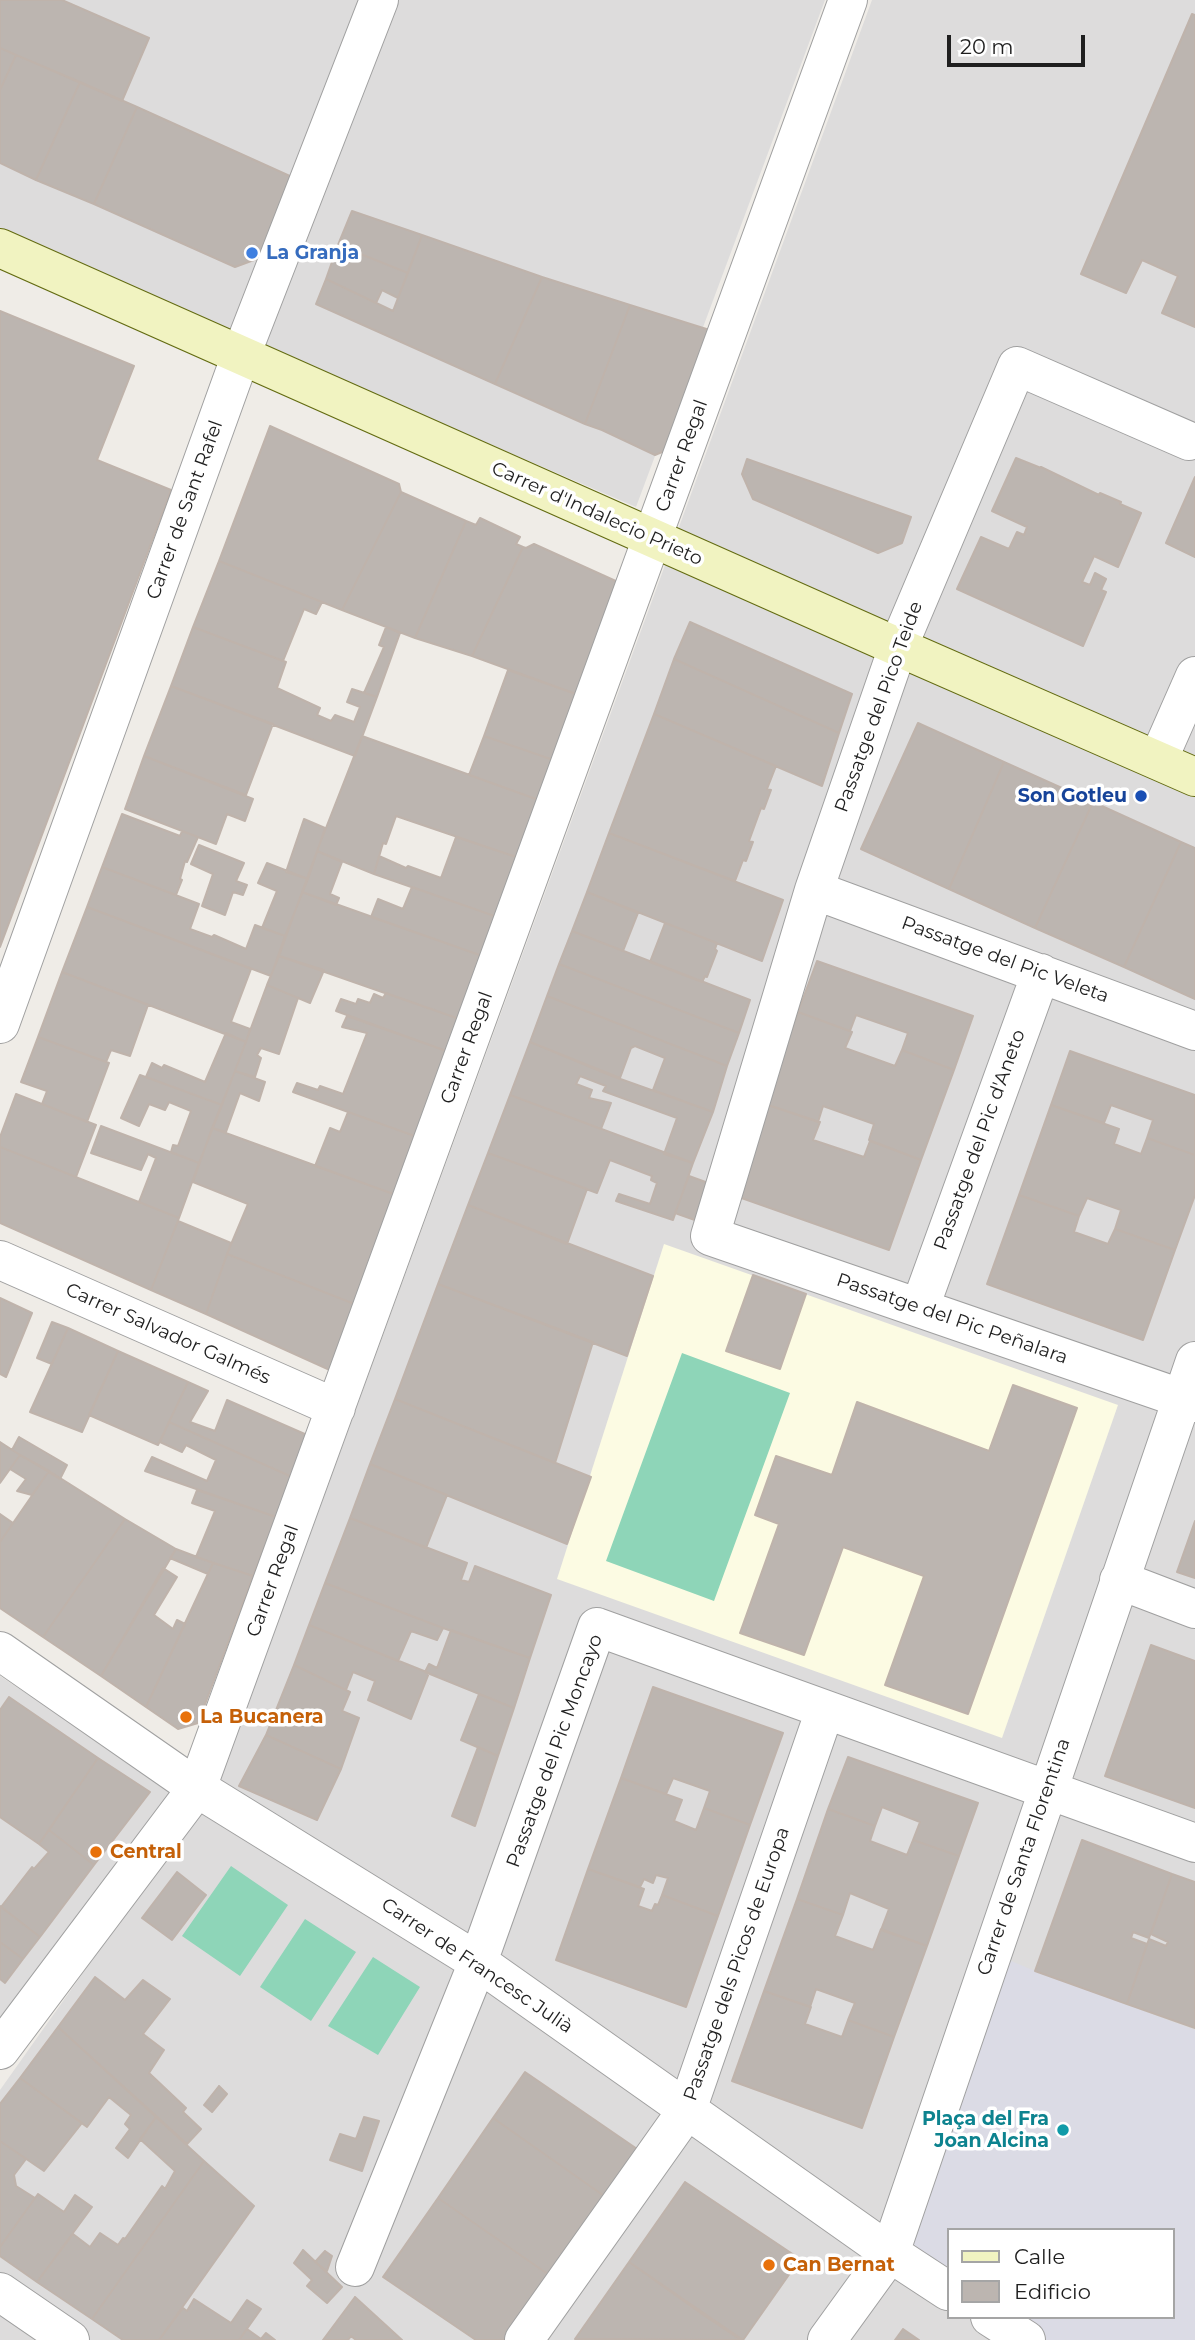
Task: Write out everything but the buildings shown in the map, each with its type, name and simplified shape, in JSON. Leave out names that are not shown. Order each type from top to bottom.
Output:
[{"type":"street","name":"Carrer de Sant Rafel","points":[[0,1024],[241,355],[379,0]]},
{"type":"street","name":"Carrer Regal","points":[[0,2050],[197,1788],[848,0]]},
{"type":"street","name":"Carrer d'Indalecio Prieto","points":[[0,248],[1195,777]]},
{"type":"street","name":"Passatge del Pico Teide","points":[[710,1236],[814,890],[898,647],[1017,366],[1189,441]]},
{"type":"street","points":[[1158,760],[1195,676]]},
{"type":"street","name":"Passatge del Pic Veleta","points":[[814,890],[1195,1031]]},
{"type":"street","name":"Passatge del Pic d'Aneto","points":[[920,1307],[1041,973]]},
{"type":"street","name":"Passatge del Pic Peñalara","points":[[710,1236],[1189,1401]]},
{"type":"street","name":"Carrer Salvador Galmés","points":[[0,1260],[336,1408]]},
{"type":"street","name":"Carrer de Santa Florentina","points":[[827,2340],[890,2253],[1119,1580],[1189,1401],[1195,1361]]},
{"type":"street","points":[[1119,1580],[1195,1609]]},
{"type":"street","name":"Passatge del Pic Moncayo","points":[[355,2267],[478,1962],[597,1627],[1195,1843]]},
{"type":"street","name":"Carrer de Francesc Julià","points":[[0,1651],[197,1788],[478,1962],[946,2290]]},
{"type":"street","name":"Passatge dels Picos de Europa","points":[[524,2340],[687,2110],[825,1710]]},
{"type":"street","points":[[0,2291],[70,2340]]},
{"type":"street","points":[[993,2319],[1026,2340]]},
{"type":"shaded area","points":[[0,0],[825,0],[636,507],[0,234]]},
{"type":"shaded area","name":"Son Gotleu","points":[[872,0],[1195,0],[1195,2340],[0,2340],[0,2090],[223,1772]]},
{"type":"shaded area","points":[[664,1244],[1118,1405],[1002,1738],[557,1579]]},
{"type":"shaded area","points":[[0,1676],[176,1792],[0,2038]]},
{"type":"shaded area","name":"Plaça del Fra Joan Alcina","points":[[992,1953],[1195,2030],[1195,2340],[1026,2340],[993,2319],[1174,2319],[1174,2228],[946,2228],[946,2290],[890,2253]]},
{"type":"green space","points":[[682,1353],[790,1393],[714,1601],[606,1561]]},
{"type":"green space","points":[[231,1866],[288,1905],[240,1976],[182,1936]]},
{"type":"green space","points":[[305,1919],[356,1952],[311,2021],[260,1987]]},
{"type":"green space","points":[[373,1957],[420,1987],[378,2055],[328,2026]]},
{"type":"place","name":"La Granja","points":[[252,253]]},
{"type":"place","name":"Son Gotleu","points":[[1141,796]]},
{"type":"place","name":"La Bucanera","points":[[186,1717]]},
{"type":"place","name":"Central","points":[[96,1852]]},
{"type":"place","name":"Plaça del Fra Joan Alcina","points":[[1063,2130]]},
{"type":"place","name":"Can Bernat","points":[[769,2265]]}]
